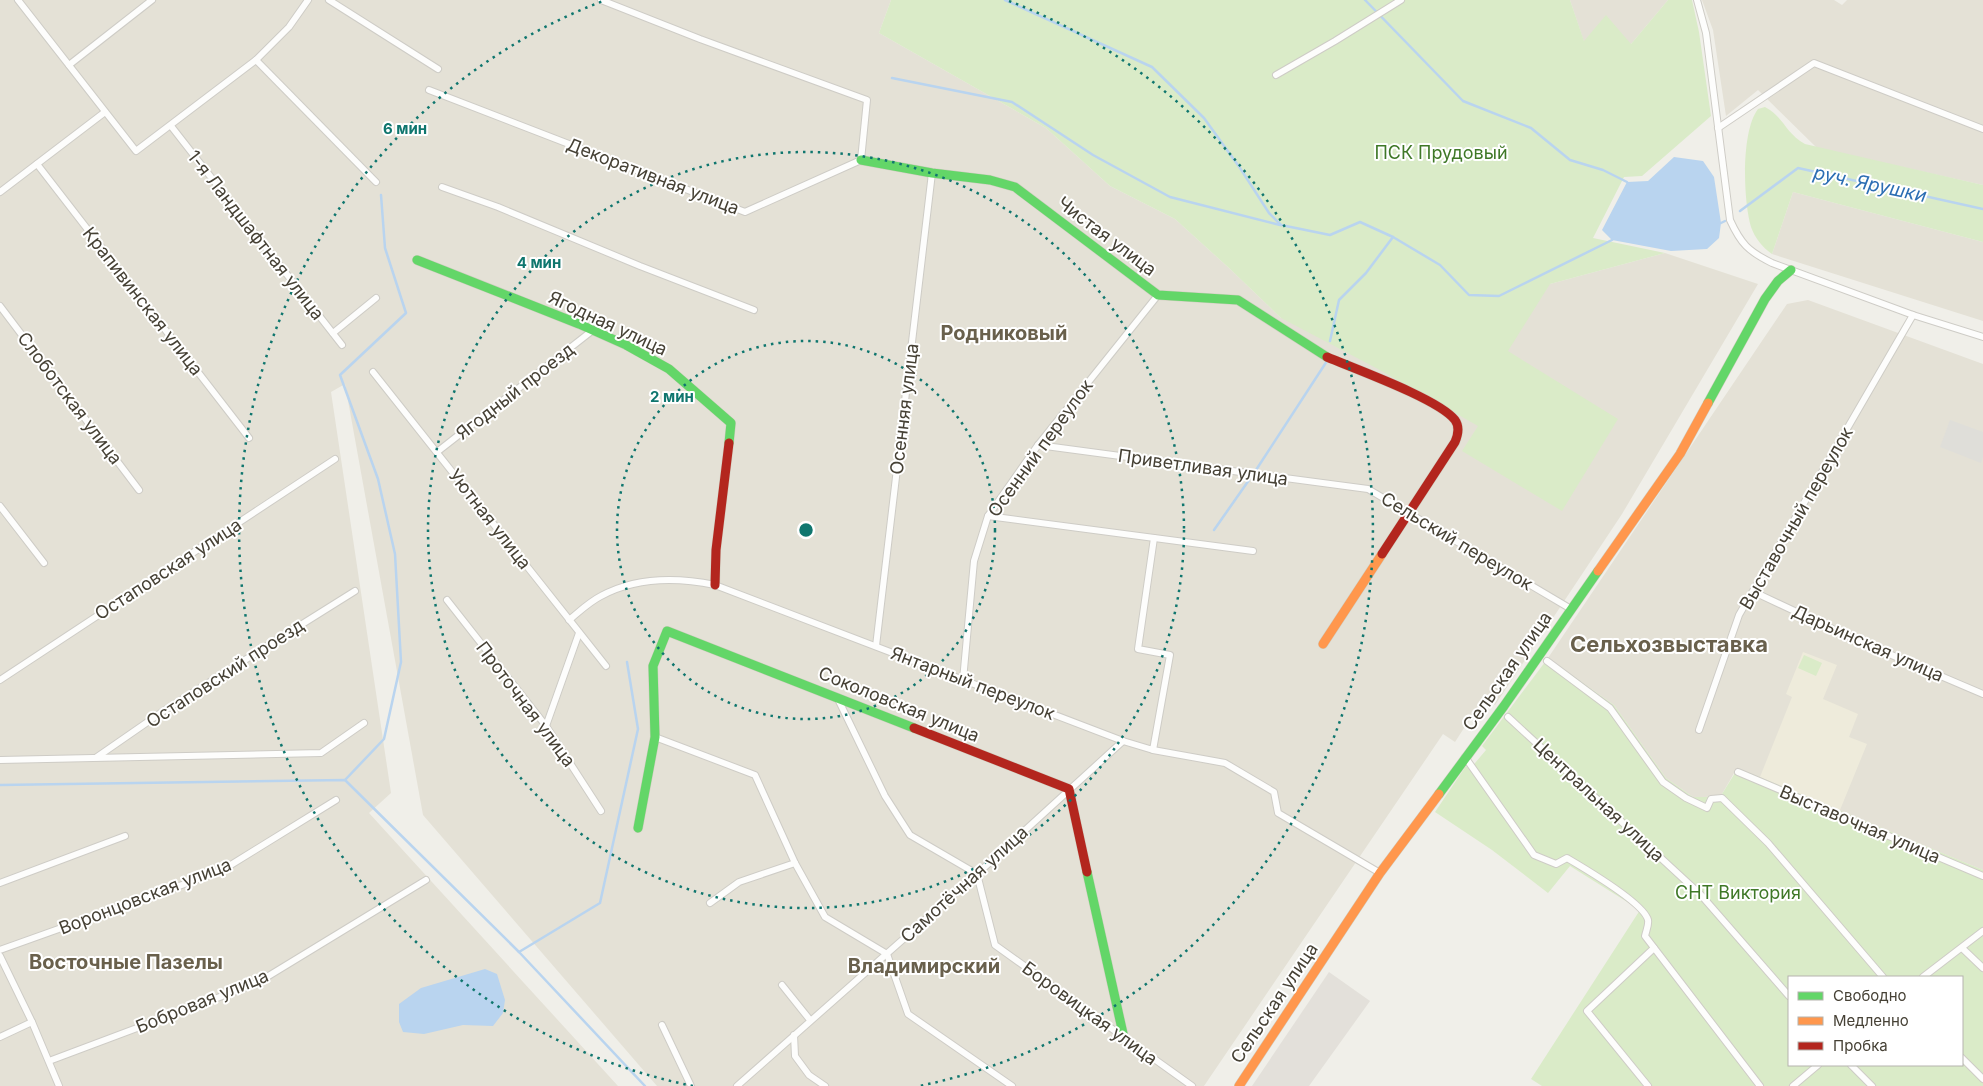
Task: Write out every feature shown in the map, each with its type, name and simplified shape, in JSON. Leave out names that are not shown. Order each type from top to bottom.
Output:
[{"type":"street","points":[[18,0],[136,151],[256,60],[289,27],[308,0]]},
{"type":"street","points":[[69,65],[152,0]]},
{"type":"street","points":[[329,0],[438,69]]},
{"type":"street","points":[[601,0],[700,40],[867,100],[861,160]]},
{"type":"street","points":[[1276,75],[1401,0]]},
{"type":"street","points":[[1697,0],[1706,33],[1730,220],[1740,240],[1752,252],[1772,263],[1914,315],[1983,337]]},
{"type":"street","points":[[256,60],[376,182]]},
{"type":"street","points":[[1718,128],[1814,63],[1983,129]]},
{"type":"street","name":"Декоративная улица","points":[[429,90],[745,212],[861,160]]},
{"type":"street","points":[[0,192],[105,112]]},
{"type":"street","name":"1-я Ландшафтная улица","points":[[171,126],[342,345]]},
{"type":"street","name":"Чистая улица","points":[[861,160],[932,173],[990,180],[1015,187],[1158,295],[1238,300],[1322,355],[1436,404],[1456,421],[1459,434],[1323,644]]},
{"type":"street","name":"Крапивинская улица","points":[[37,164],[249,438]]},
{"type":"street","name":"Осенняя улица","points":[[876,646],[932,173]]},
{"type":"street","points":[[442,187],[498,207],[640,266],[754,310]]},
{"type":"street","name":"Ягодная улица","points":[[417,260],[626,345],[663,366],[731,423],[716,550],[715,585]]},
{"type":"street","name":"Сельская улица","points":[[1239,1086],[1380,873],[1504,706],[1680,454],[1765,299],[1778,281],[1791,270]]},
{"type":"street","name":"Осенний переулок","points":[[963,680],[974,561],[988,516],[1038,445],[1158,295]]},
{"type":"street","points":[[333,333],[376,298]]},
{"type":"street","name":"Слоботская улица","points":[[0,306],[139,490]]},
{"type":"street","name":"Выставочный переулок","points":[[1700,730],[1739,615],[1914,315]]},
{"type":"street","name":"Ягодный проезд","points":[[437,452],[593,330]]},
{"type":"street","name":"Уютная улица","points":[[373,372],[606,666]]},
{"type":"street","name":"Приветливая улица","points":[[1038,445],[1368,489]]},
{"type":"street","name":"Остаповская улица","points":[[0,680],[335,459]]},
{"type":"street","name":"Сельский переулок","points":[[1368,489],[1571,609]]},
{"type":"street","points":[[0,506],[44,563]]},
{"type":"street","points":[[988,516],[1253,551]]},
{"type":"street","points":[[1154,538],[1138,649],[1170,655],[1154,750]]},
{"type":"street","name":"Янтарный переулок","points":[[570,620],[600,597],[628,584],[657,579],[715,585],[1123,741],[1154,750],[1225,763],[1274,792],[1278,813],[1380,873]]},
{"type":"street","name":"Остаповский проезд","points":[[96,758],[162,712],[355,591]]},
{"type":"street","name":"Дарьинская улица","points":[[1754,592],[1854,640],[1983,694]]},
{"type":"street","name":"Проточная улица","points":[[447,600],[546,726],[601,811]]},
{"type":"street","name":"Соколовская улица","points":[[638,828],[655,737],[653,666],[667,631],[1069,789]]},
{"type":"street","points":[[546,726],[579,633]]},
{"type":"street","points":[[1547,661],[1610,708],[1663,782],[1686,798],[1707,808],[1711,799],[1722,798],[1768,843],[1882,976]]},
{"type":"street","points":[[837,697],[880,788],[910,835],[977,874]]},
{"type":"street","name":"Центральная улица","points":[[1508,717],[1701,895],[1788,995]]},
{"type":"street","points":[[0,760],[321,753],[364,723]]},
{"type":"street","points":[[655,737],[756,775],[795,863],[825,917],[887,954],[908,1014],[1012,1086]]},
{"type":"street","name":"Самотёчная улица","points":[[737,1086],[977,874],[1123,741]]},
{"type":"street","points":[[1465,757],[1534,855],[1556,864],[1567,858],[1597,876],[1642,909],[1648,921],[1645,936],[1760,1086]]},
{"type":"street","name":"Выставочная улица","points":[[1738,772],[1983,876]]},
{"type":"street","points":[[1069,789],[1124,1038]]},
{"type":"street","name":"Воронцовская улица","points":[[0,950],[221,871],[336,800]]},
{"type":"street","points":[[0,883],[125,836]]},
{"type":"street","points":[[710,903],[739,882],[795,863]]},
{"type":"street","name":"Боровицкая улица","points":[[977,874],[995,945],[1192,1086]]},
{"type":"street","name":"Бобровая улица","points":[[49,1061],[257,983],[426,880]]},
{"type":"street","points":[[1924,976],[1983,931]]},
{"type":"street","points":[[1648,1086],[1587,1011],[1654,948]]},
{"type":"street","points":[[1962,948],[1983,968]]},
{"type":"street","points":[[0,956],[60,1086]]},
{"type":"street","points":[[782,985],[810,1020]]},
{"type":"street","points":[[0,1037],[32,1022]]},
{"type":"street","points":[[662,1025],[691,1086]]},
{"type":"street","points":[[794,1035],[795,1056],[809,1075],[825,1086]]},
{"type":"street","points":[[1963,1059],[1983,1079]]},
{"type":"street","points":[[1793,1086],[1817,1066]]},
{"type":"street","points":[[1852,1066],[1872,1086]]},
{"type":"shaded area","points":[[0,0],[891,0],[879,33],[1046,128],[1110,186],[1175,219],[1281,318],[1550,284],[1665,253],[1758,284],[1622,514],[1495,705],[1484,697],[1455,742],[1443,734],[1204,1086],[657,1086],[423,815],[345,384],[331,392],[391,793],[369,813],[618,1086],[0,1086]]},
{"type":"shaded area","points":[[1570,0],[1668,0],[1631,44],[1584,42]]},
{"type":"shaded area","points":[[1702,0],[1834,0],[1842,5],[1847,0],[1983,0],[1983,185],[1817,148],[1758,90],[1726,116],[1713,30]]},
{"type":"shaded area","points":[[1793,192],[1983,242],[1983,321],[1772,254]]},
{"type":"shaded area","points":[[1808,300],[1983,364],[1983,870],[1737,768],[1722,794],[1693,797],[1666,778],[1614,705],[1548,658],[1787,304]]},
{"type":"shaded area","points":[[1950,420],[1983,432],[1983,457],[1981,463],[1940,447]]},
{"type":"shaded area","points":[[1803,652],[1837,665],[1823,699],[1858,714],[1849,737],[1867,744],[1840,810],[1760,777],[1792,697],[1786,694]]},
{"type":"shaded area","points":[[1329,972],[1370,1001],[1309,1086],[1252,1086]]},
{"type":"green space","name":"ПСК Прудовый","points":[[891,0],[1570,0],[1584,41],[1606,15],[1631,44],[1668,0],[1692,0],[1699,32],[1711,116],[1642,176],[1624,177],[1593,238],[1665,253],[1550,284],[1508,351],[1618,419],[1562,511],[1462,451],[1478,426],[1378,369],[1281,318],[1175,219],[1110,186],[1046,128],[879,33]]},
{"type":"green space","points":[[1765,107],[1776,115],[1798,140],[1805,144],[1983,185],[1983,242],[1793,192],[1772,254],[1759,242],[1751,227],[1745,184],[1746,149],[1752,119],[1758,109]]},
{"type":"green space","points":[[1804,655],[1822,663],[1816,676],[1798,668]]},
{"type":"green space","name":"СНТ Виктория","points":[[1548,658],[1614,705],[1666,778],[1693,797],[1722,794],[1738,768],[1983,870],[1983,1086],[1542,1086],[1531,1079],[1640,910],[1570,866],[1548,893],[1492,850],[1435,812],[1466,766],[1470,769],[1486,750],[1482,746]]},
{"type":"water","points":[[1674,157],[1703,161],[1714,177],[1721,223],[1719,238],[1707,249],[1671,251],[1612,240],[1602,230],[1627,182],[1648,181]]},
{"type":"water","points":[[485,969],[497,974],[505,1000],[503,1013],[493,1026],[463,1025],[424,1034],[403,1032],[399,1022],[399,1004],[421,988]]},
{"type":"waterway","points":[[1005,0],[1152,67],[1204,118],[1269,213],[1281,225],[1330,235],[1360,222],[1393,237],[1440,265],[1469,295],[1499,296],[1612,240]]},
{"type":"waterway","points":[[1365,0],[1463,101],[1531,128],[1570,160],[1603,170],[1627,182]]},
{"type":"waterway","points":[[892,78],[1012,102],[1093,155],[1170,197],[1280,225]]},
{"type":"waterway","name":"руч. Ярушки","points":[[1740,211],[1798,168],[1983,209]]},
{"type":"waterway","points":[[345,780],[384,739],[401,662],[395,554],[378,479],[340,375],[406,313],[385,248],[381,195]]},
{"type":"waterway","name":"руч. Ярушки","points":[[1721,223],[1725,221]]},
{"type":"waterway","points":[[1330,341],[1339,300],[1366,273],[1393,237]]},
{"type":"waterway","points":[[1256,470],[1327,361]]},
{"type":"waterway","points":[[1214,530],[1249,480]]},
{"type":"waterway","points":[[519,952],[600,903],[638,729],[627,662]]},
{"type":"waterway","points":[[0,785],[345,780],[519,952],[645,1086]]},
{"type":"traffic: fast","points":[[861,160],[932,173],[990,180],[1015,187],[1158,295],[1238,300],[1327,357]]},
{"type":"traffic: fast","points":[[417,260],[579,324],[626,345],[669,369],[731,423],[729,443]]},
{"type":"traffic: fast","points":[[1708,403],[1765,299],[1778,281],[1791,270]]},
{"type":"traffic: fast","points":[[1439,794],[1504,706],[1598,571]]},
{"type":"traffic: fast","points":[[638,828],[655,737],[653,666],[667,631],[914,728]]},
{"type":"traffic: fast","points":[[1087,872],[1124,1038]]},
{"type":"traffic: slow","points":[[1598,571],[1680,454],[1708,403]]},
{"type":"traffic: slow","points":[[1323,644],[1382,554]]},
{"type":"traffic: slow","points":[[1239,1086],[1380,873],[1439,794]]},
{"type":"traffic: jam","points":[[1327,357],[1415,394],[1446,412],[1458,425],[1458,434],[1455,442],[1382,554]]},
{"type":"traffic: jam","points":[[715,585],[716,550],[729,443]]},
{"type":"traffic: jam","points":[[914,728],[1069,789],[1087,872]]},
{"type":"district","name":"Родниковый","points":[[1004,333]]},
{"type":"district","name":"Сельхозвыставка","points":[[1669,644]]},
{"type":"district","name":"Восточные Пазелы","points":[[126,962]]},
{"type":"district","name":"Владимирский","points":[[924,966]]}]
